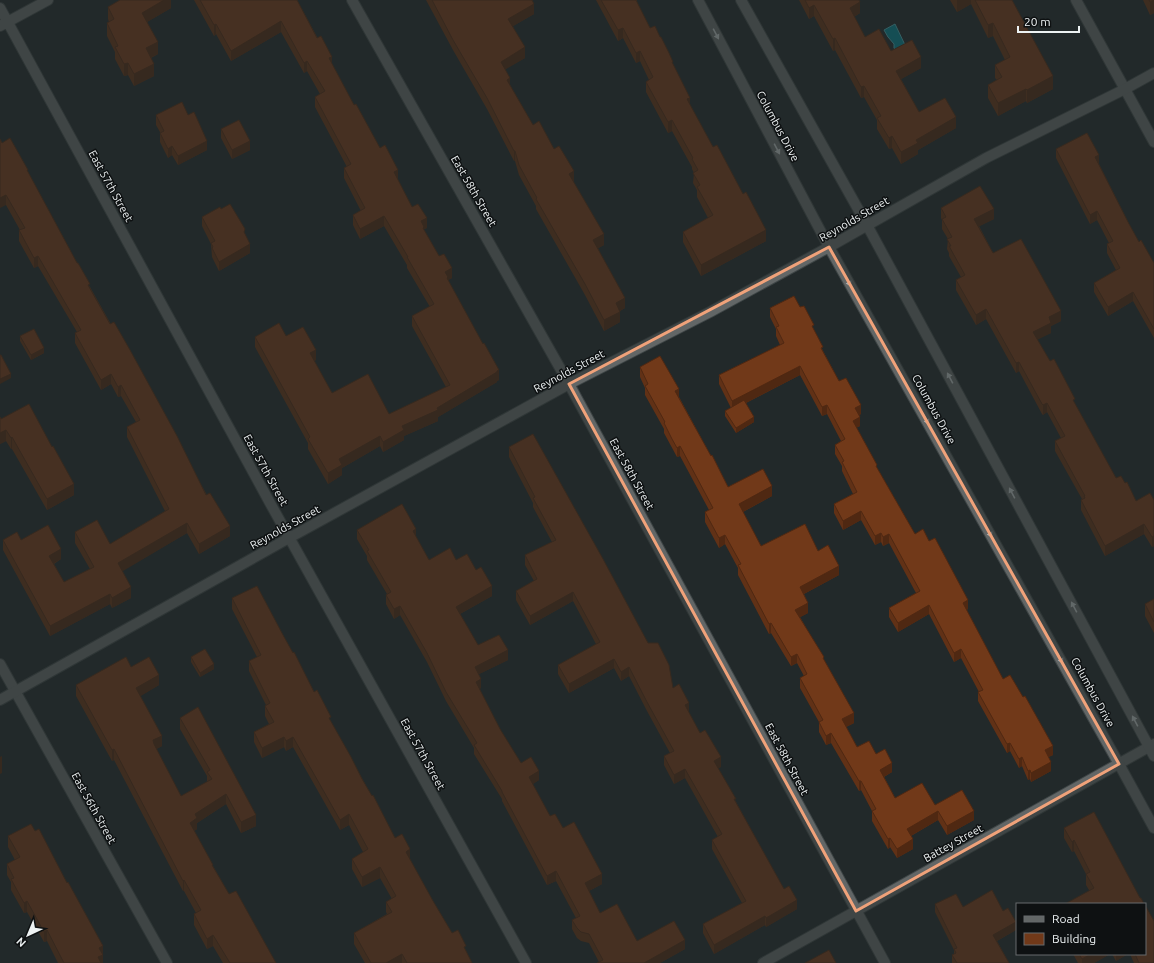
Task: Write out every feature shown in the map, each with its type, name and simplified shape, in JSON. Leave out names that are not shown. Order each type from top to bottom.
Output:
[{"type":"street","points":[[4,24],[48,0]]},
{"type":"street","name":"East 58th Street","points":[[352,0],[569,384],[885,963]]},
{"type":"street","name":"Columbus Drive","points":[[698,0],[829,247],[1154,828]]},
{"type":"street","name":"Columbus Drive","points":[[741,0],[867,225],[1152,749]]},
{"type":"street","points":[[1076,0],[1154,142]]},
{"type":"street","name":"East 57th Street","points":[[0,8],[4,24],[526,963]]},
{"type":"street","name":"Reynolds Street","points":[[0,700],[289,538],[569,384],[710,312],[829,247],[986,158],[1154,73]]},
{"type":"street","name":"East 56th Street","points":[[0,664],[167,963]]},
{"type":"street","name":"Battey Street","points":[[763,963],[1119,764],[1152,749]]},
{"type":"highlighted area","points":[[829,247],[1119,764],[856,911],[569,384]]},
{"type":"water","points":[[895,24],[906,47],[897,52],[894,48],[894,44],[884,30]]},
{"type":"building","points":[[120,0],[164,0],[142,13],[158,42],[146,48],[154,64],[134,74],[128,63],[124,64],[115,47],[118,46],[107,23],[114,19],[108,7]]},
{"type":"building","points":[[200,0],[297,0],[317,38],[321,36],[332,57],[329,58],[354,105],[356,104],[380,148],[385,145],[398,170],[394,172],[412,207],[418,204],[427,218],[421,221],[424,227],[423,228],[439,256],[444,254],[452,268],[445,272],[448,277],[447,278],[499,370],[437,408],[438,410],[402,426],[404,430],[383,442],[380,436],[339,459],[342,465],[328,473],[308,439],[310,437],[255,337],[279,323],[286,336],[303,327],[316,350],[310,353],[332,393],[368,374],[389,414],[450,385],[412,316],[434,304],[384,216],[360,229],[353,215],[365,208],[344,168],[351,164],[315,97],[325,91],[307,61],[304,63],[281,21],[231,51],[216,24],[214,25]]},
{"type":"building","points":[[432,0],[532,0],[534,4],[508,19],[525,47],[501,62],[510,78],[507,80],[533,125],[539,121],[554,149],[559,146],[574,171],[569,174],[604,234],[593,240],[625,298],[616,303],[620,312],[604,320],[536,199],[537,198],[519,165],[515,151]]},
{"type":"building","points":[[601,0],[636,0],[650,28],[655,26],[690,98],[687,99],[713,147],[717,145],[743,194],[746,192],[766,230],[701,265],[683,232],[713,215],[697,187],[700,185],[693,173],[698,170],[672,120],[668,122],[646,82],[653,77],[640,51],[636,53],[623,28],[618,30]]},
{"type":"building","points":[[805,0],[859,0],[860,2],[850,8],[865,37],[879,29],[891,51],[912,40],[921,57],[896,71],[919,112],[945,98],[956,117],[916,140],[918,143],[901,152],[892,136],[889,138],[877,118],[881,116],[864,86],[861,87],[835,38],[833,39],[814,5],[809,8]]},
{"type":"building","points":[[975,0],[1012,0],[1053,76],[998,103],[988,85],[1002,77],[995,65],[1010,57],[993,23],[988,25]]},
{"type":"building","points":[[182,102],[188,115],[194,112],[207,141],[178,156],[172,146],[168,149],[160,133],[164,131],[156,115]]},
{"type":"building","points":[[239,120],[250,141],[232,150],[221,129]]},
{"type":"building","points":[[1087,133],[1099,155],[1095,157],[1128,222],[1139,242],[1141,240],[1154,263],[1154,329],[1133,292],[1108,307],[1094,283],[1120,268],[1107,244],[1113,241],[1097,211],[1090,215],[1056,149]]},
{"type":"building","points":[[10,138],[77,263],[90,284],[88,285],[110,324],[114,322],[130,350],[177,436],[206,495],[210,493],[230,526],[199,544],[187,523],[118,563],[131,587],[112,598],[110,594],[50,626],[3,540],[17,532],[21,540],[48,525],[61,549],[49,556],[64,582],[94,567],[75,532],[97,520],[110,544],[169,509],[127,427],[140,420],[121,385],[118,387],[111,374],[101,380],[75,333],[81,330],[38,256],[34,258],[19,230],[25,228],[6,195],[0,198],[0,139],[2,143]]},
{"type":"building","points":[[980,186],[994,209],[974,219],[993,253],[1021,239],[1061,311],[1049,317],[1051,323],[1033,332],[1050,361],[1054,359],[1075,399],[1073,400],[1116,478],[1121,476],[1125,483],[1127,482],[1136,501],[1150,493],[1154,500],[1154,536],[1152,537],[1144,524],[1105,546],[1081,500],[1085,498],[1085,496],[1055,441],[1065,436],[1047,403],[1042,404],[1019,362],[1016,363],[986,309],[976,315],[956,280],[965,275],[949,246],[951,246],[947,239],[952,237],[942,219],[946,217],[941,208]]},
{"type":"building","points":[[230,204],[245,229],[244,232],[250,244],[219,262],[211,243],[215,241],[202,217],[220,207],[221,209]]},
{"type":"building","points":[[794,296],[800,307],[804,306],[823,347],[821,348],[839,381],[846,378],[861,405],[855,408],[860,417],[853,421],[877,465],[876,466],[915,534],[923,529],[929,541],[935,538],[968,600],[963,603],[1003,679],[1010,675],[1023,697],[1025,696],[1053,746],[1045,750],[1051,762],[1031,773],[1030,770],[1028,771],[1022,757],[1019,759],[1010,743],[1007,744],[978,692],[983,690],[961,649],[954,653],[929,605],[898,623],[889,608],[920,591],[889,534],[883,537],[881,533],[875,536],[861,511],[843,521],[834,504],[857,492],[842,462],[844,461],[835,445],[845,439],[827,405],[822,407],[800,366],[732,401],[719,375],[784,343],[776,327],[779,326],[770,308]]},
{"type":"building","points":[[34,329],[44,348],[31,355],[20,336]]},
{"type":"building","points":[[0,355],[11,374],[0,379]]},
{"type":"building","points":[[660,356],[679,389],[675,391],[711,456],[712,455],[728,487],[763,469],[772,486],[739,504],[761,546],[805,524],[818,551],[828,545],[839,566],[800,587],[808,603],[795,610],[824,657],[823,658],[854,713],[842,719],[857,747],[869,741],[876,754],[885,749],[892,763],[880,770],[895,798],[922,783],[935,805],[962,790],[974,811],[947,826],[938,811],[907,829],[913,839],[897,849],[890,838],[888,839],[872,811],[876,809],[861,781],[859,781],[831,733],[826,736],[819,722],[823,720],[800,678],[807,674],[797,654],[791,657],[771,623],[769,624],[738,565],[741,564],[725,535],[719,538],[705,512],[713,508],[680,446],[677,448],[664,423],[665,422],[645,386],[648,384],[640,367]]},
{"type":"building","points":[[744,400],[754,417],[736,428],[725,411]]},
{"type":"building","points":[[29,404],[74,484],[47,499],[12,437],[11,438],[6,430],[0,433],[0,417],[1,419]]},
{"type":"building","points":[[533,434],[648,643],[658,643],[669,665],[673,688],[679,684],[689,703],[685,705],[700,733],[705,730],[721,757],[714,761],[784,889],[789,886],[797,900],[714,945],[703,924],[746,901],[712,840],[722,834],[685,769],[674,775],[664,756],[674,751],[629,667],[621,672],[614,659],[569,684],[558,665],[600,642],[573,592],[530,616],[516,591],[537,579],[525,555],[556,540],[533,498],[535,497],[509,447]]},
{"type":"building","points":[[402,504],[416,529],[413,531],[429,560],[450,548],[456,560],[467,554],[476,570],[481,567],[492,586],[456,607],[478,645],[499,635],[508,650],[475,667],[481,679],[476,682],[500,729],[521,763],[531,757],[539,771],[529,777],[550,816],[555,814],[563,828],[574,822],[602,874],[585,883],[600,913],[617,904],[637,941],[674,921],[685,940],[644,963],[597,963],[603,960],[589,934],[581,932],[572,920],[580,916],[556,871],[547,876],[502,791],[474,745],[477,743],[446,692],[427,653],[400,606],[394,609],[386,595],[391,592],[367,551],[369,550],[357,530]]},
{"type":"building","points":[[257,586],[293,653],[294,652],[314,692],[317,690],[331,717],[329,718],[362,779],[372,796],[373,795],[395,838],[402,834],[410,849],[406,852],[452,933],[458,930],[472,963],[407,963],[402,954],[386,963],[371,963],[354,933],[392,912],[386,902],[396,896],[380,867],[362,877],[352,859],[368,849],[349,814],[340,820],[293,737],[286,741],[284,737],[262,748],[254,732],[274,722],[265,706],[270,703],[249,661],[261,655],[232,598]]},
{"type":"building","points":[[1154,599],[1154,622],[1145,604]]},
{"type":"building","points":[[205,649],[214,664],[200,673],[191,657]]},
{"type":"building","points":[[126,657],[131,667],[149,657],[159,675],[136,688],[162,736],[153,740],[154,744],[181,796],[212,779],[207,772],[210,770],[180,718],[198,707],[256,815],[241,822],[226,794],[195,814],[197,818],[190,823],[229,894],[236,891],[276,963],[230,963],[213,935],[207,939],[194,914],[201,910],[184,880],[183,881],[114,749],[112,750],[76,685]]},
{"type":"building","points":[[1094,812],[1144,903],[1067,903],[1094,888],[1086,874],[1090,872],[1074,840],[1072,842],[1064,828]]},
{"type":"building","points":[[31,824],[35,831],[39,829],[67,883],[68,882],[103,946],[99,948],[103,955],[98,957],[101,963],[64,963],[47,930],[44,932],[27,901],[24,903],[11,879],[14,878],[7,864],[20,857],[8,836]]},
{"type":"building","points":[[992,890],[1003,911],[1008,908],[1016,922],[993,935],[1009,963],[957,963],[952,955],[956,953],[954,949],[957,948],[935,904],[956,894],[963,907]]},
{"type":"building","points":[[1146,907],[1154,921],[1154,963],[1139,963],[1135,955],[1146,955]]},
{"type":"building","points":[[829,950],[836,963],[805,963]]},
{"type":"building","points":[[1080,955],[1089,955],[1082,959]]}]
